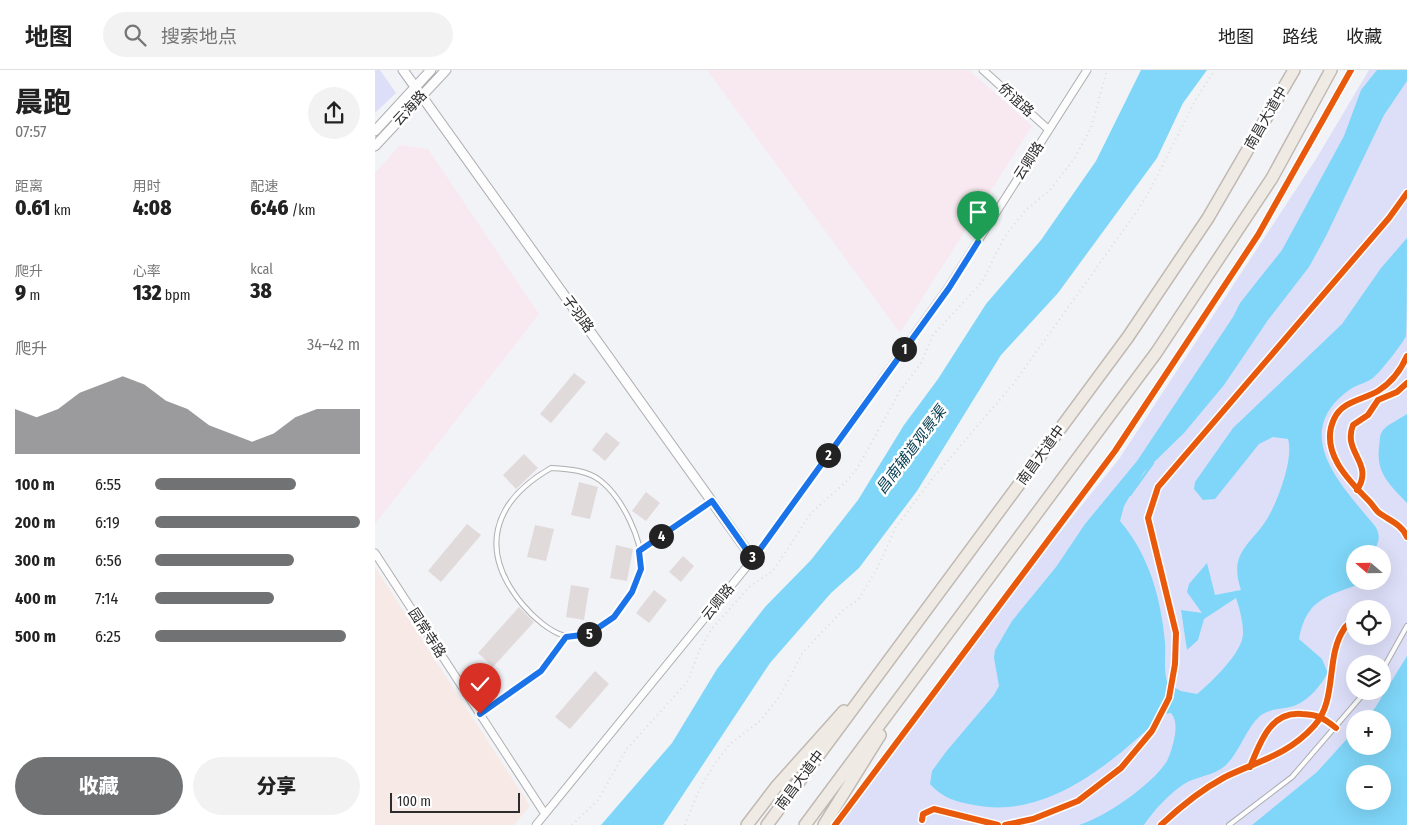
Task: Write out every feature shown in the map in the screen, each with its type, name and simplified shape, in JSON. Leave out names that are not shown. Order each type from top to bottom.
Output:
[{"type":"highway","name":"南昌大道中","points":[[767,825],[894,656],[1128,336],[1208,218],[1294,70]]},
{"type":"highway","points":[[805,825],[1156,353],[1272,178],[1331,70]]},
{"type":"highway","points":[[747,825],[776,787],[894,656]]},
{"type":"highway","points":[[824,825],[913,680]]},
{"type":"street","name":"子羽路","points":[[403,70],[753,559]]},
{"type":"street","name":"云海路","points":[[375,130],[431,70]]},
{"type":"street","name":"云海路","points":[[375,146],[445,70]]},
{"type":"street","name":"侨谊路","points":[[983,70],[1049,130]]},
{"type":"street","name":"云卿路","points":[[536,825],[753,559],[949,288],[1087,70]]},
{"type":"street","name":"园常寺路","points":[[375,553],[545,814]]},
{"type":"lane","points":[[551,468],[577,470],[601,481],[623,506],[633,528],[639,551],[641,569],[632,592],[614,617],[589,634],[566,637],[545,626],[529,612],[514,593],[499,565],[496,541],[497,525],[511,500],[535,477],[551,468]]},
{"type":"lane","points":[[639,551],[712,501]]},
{"type":"lane","points":[[1391,655],[1407,626]]},
{"type":"lane","points":[[480,714],[541,671],[566,637]]},
{"type":"lane","points":[[1229,825],[1292,777],[1358,700]]},
{"type":"path","points":[[572,825],[598,800],[632,742],[656,719],[688,681],[699,651],[711,630],[749,587],[773,571],[811,513],[848,480],[858,467],[900,391],[920,365],[933,335],[983,282],[1004,238],[1015,223],[1027,209],[1050,190],[1074,159],[1091,128],[1107,70]]},
{"type":"path","points":[[685,825],[699,790],[714,765],[730,744],[760,721],[780,696],[803,652],[842,611],[858,600],[878,567],[897,527],[932,479],[1014,383],[1124,230],[1148,194],[1196,99],[1215,70]]},
{"type":"path","points":[[1381,545],[1390,519],[1400,528]]},
{"type":"path","points":[[1330,606],[1346,613]]},
{"type":"path","points":[[1340,638],[1346,626]]},
{"type":"shaded area","points":[[375,70],[380,70],[396,93],[375,113]]},
{"type":"shaded area","points":[[707,70],[969,70],[1032,126],[900,333]]},
{"type":"shaded area","points":[[1369,70],[1407,70],[1407,681],[1386,710],[1346,710],[1346,755],[1276,825],[833,825],[904,726],[1119,459],[1316,159]]},
{"type":"shaded area","points":[[400,145],[428,149],[539,314],[375,524],[375,173]]},
{"type":"shaded area","points":[[375,567],[530,806],[514,825],[375,825]]},
{"type":"water","name":"昌南辅道观景渠","points":[[1141,70],[1207,70],[1183,103],[1157,158],[1058,293],[1001,355],[917,491],[859,568],[831,593],[770,663],[663,825],[601,825],[672,743],[717,669],[765,607],[811,560],[858,500],[904,425],[938,379],[986,304],[1041,240],[1096,161]]},
{"type":"water","points":[[1377,70],[1407,70],[1407,81],[1384,115],[1326,236],[1309,267],[1268,320],[1224,385],[1184,433],[1144,472],[1124,506],[1120,521],[1139,548],[1157,593],[1165,642],[1165,669],[1168,684],[1181,691],[1197,694],[1233,657],[1242,640],[1243,628],[1236,598],[1204,619],[1198,640],[1187,650],[1181,610],[1202,613],[1187,592],[1189,584],[1207,563],[1215,595],[1241,590],[1237,567],[1239,558],[1267,519],[1276,502],[1287,468],[1289,457],[1288,439],[1273,437],[1259,444],[1215,499],[1203,500],[1194,489],[1195,482],[1233,428],[1342,324],[1381,268],[1407,238],[1406,336],[1381,370],[1373,378],[1349,390],[1332,407],[1323,424],[1322,442],[1327,460],[1336,477],[1375,526],[1379,537],[1377,545],[1346,545],[1346,589],[1319,601],[1312,608],[1302,626],[1299,639],[1322,659],[1328,673],[1314,692],[1301,703],[1269,711],[1260,716],[1225,766],[1215,772],[1189,781],[1178,788],[1162,803],[1144,825],[1079,825],[1114,808],[1139,790],[1160,770],[1167,761],[1175,735],[1175,723],[1171,713],[1164,714],[1124,750],[1078,783],[1053,795],[1028,804],[1001,807],[968,804],[945,796],[930,784],[932,771],[994,695],[999,686],[994,658],[995,650],[1012,621],[1056,567],[1085,524],[1137,461],[1233,317],[1240,303],[1282,250],[1344,136],[1361,90]]},
{"type":"water","points":[[1407,414],[1407,503],[1385,478],[1379,456],[1382,431]]},
{"type":"water","points":[[1407,656],[1407,825],[1252,825],[1317,772],[1346,740],[1346,755],[1391,755],[1391,710],[1373,710],[1380,700],[1391,700],[1391,682]]},
{"type":"building","points":[[574,373],[586,382],[551,423],[540,414]]},
{"type":"building","points":[[606,432],[620,443],[605,461],[592,450]]},
{"type":"building","points":[[524,454],[538,468],[516,489],[503,475]]},
{"type":"building","points":[[579,482],[598,487],[590,519],[571,515]]},
{"type":"building","points":[[646,492],[660,503],[646,521],[632,511]]},
{"type":"building","points":[[467,524],[481,535],[441,582],[428,571]]},
{"type":"building","points":[[535,525],[554,529],[546,561],[527,557]]},
{"type":"building","points":[[616,545],[633,549],[627,581],[610,578]]},
{"type":"building","points":[[683,556],[694,566],[681,582],[669,572]]},
{"type":"building","points":[[571,585],[589,588],[584,620],[566,617]]},
{"type":"building","points":[[654,590],[667,600],[649,623],[636,613]]},
{"type":"building","points":[[519,607],[534,622],[493,667],[478,653]]},
{"type":"building","points":[[595,671],[609,684],[570,729],[555,717]]},
{"type":"waterway","points":[[1130,495],[1153,463]]},
{"type":"cycle path","points":[[835,825],[1115,451],[1258,235],[1351,70]]},
{"type":"cycle path","points":[[1005,825],[1033,819],[1078,801],[1121,768],[1152,731],[1169,698],[1175,664],[1176,633],[1148,518],[1158,487],[1389,218],[1407,193]]},
{"type":"cycle path","points":[[1407,356],[1395,376],[1383,388],[1342,408],[1334,419],[1330,431],[1333,453],[1345,474],[1378,512],[1398,525],[1407,537]]},
{"type":"cycle path","points":[[1357,490],[1362,481],[1362,472],[1352,443],[1353,425],[1368,415],[1378,400],[1397,392],[1407,383]]},
{"type":"cycle path","points":[[1161,825],[1208,787],[1225,777],[1283,751],[1304,736],[1314,726],[1326,704],[1338,640],[1346,627]]},
{"type":"cycle path","points":[[1250,767],[1262,739],[1274,723],[1282,718],[1291,714],[1313,715],[1324,719],[1336,728]]},
{"type":"cycle path","points":[[922,820],[923,814],[934,809],[998,825]]},
{"type":"route","points":[[480,714],[541,671],[566,637],[589,634],[614,617],[632,592],[641,569],[639,551],[712,501],[753,559],[949,288],[978,242]]}]
